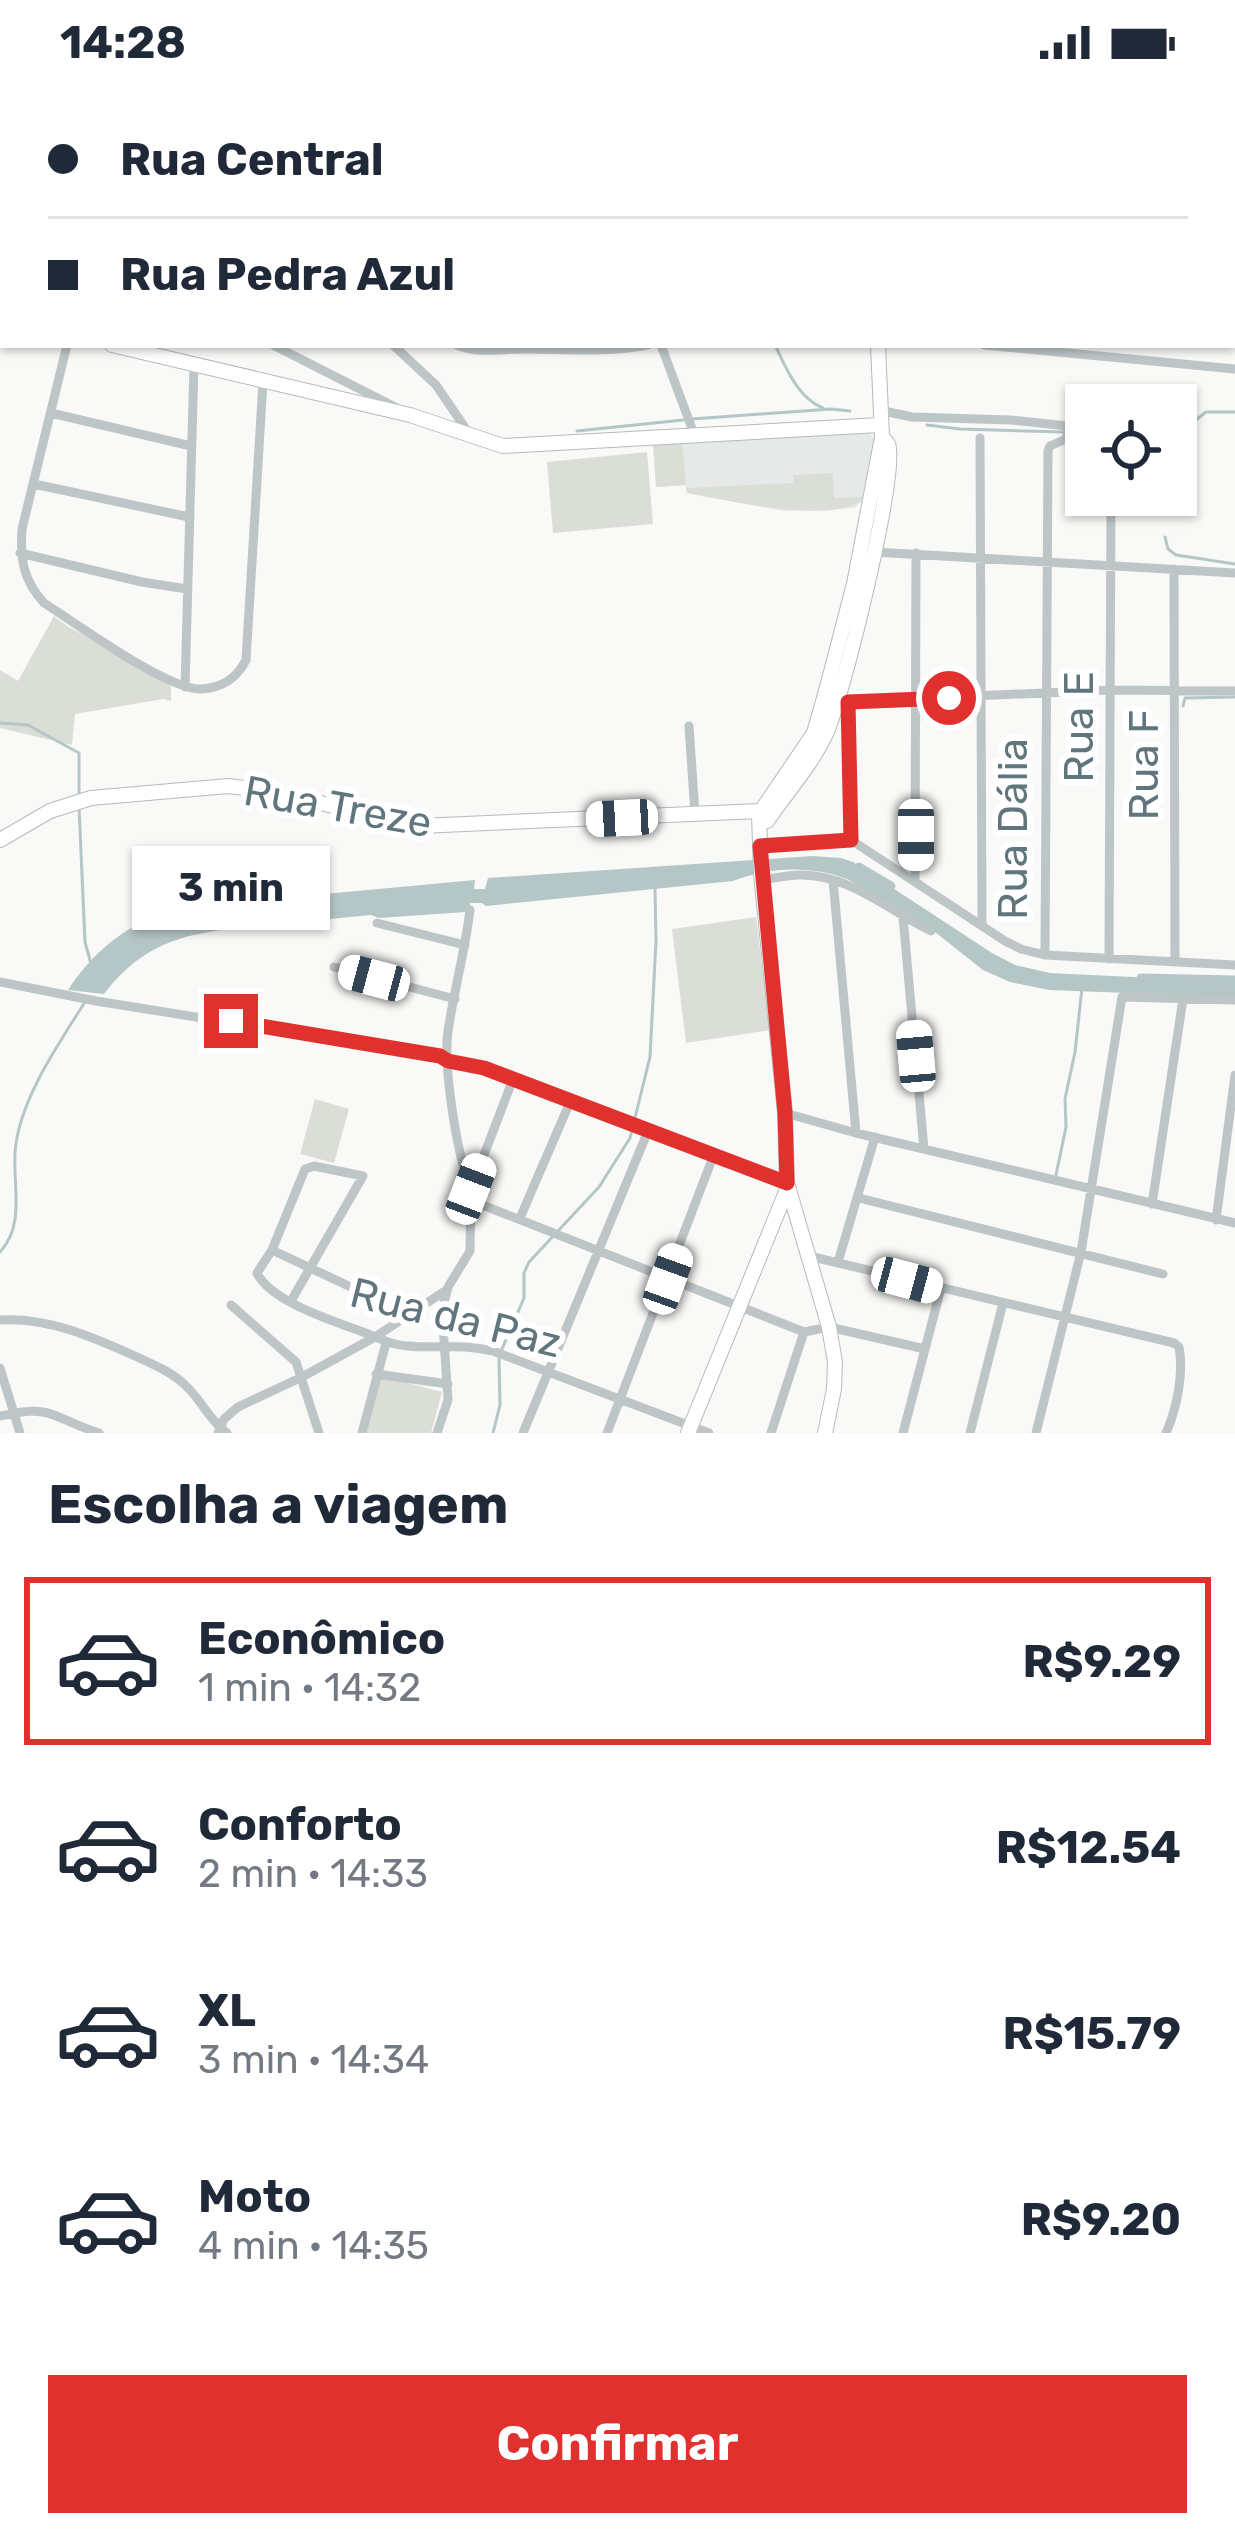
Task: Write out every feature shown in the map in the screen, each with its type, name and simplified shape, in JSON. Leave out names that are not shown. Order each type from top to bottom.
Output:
[{"type":"main road","points":[[125,348],[410,415],[493,444],[519,447],[880,421]]},
{"type":"main road","points":[[825,1433],[835,1372],[829,1327],[787,1185],[785,1113],[760,846],[765,813],[805,749],[821,713],[854,584],[880,421],[878,348]]},
{"type":"main road","points":[[765,813],[823,741],[843,702],[884,512],[889,460],[880,421]]},
{"type":"main road","name":"Rua Treze","points":[[0,840],[50,811],[91,798],[244,787],[420,826],[765,813]]},
{"type":"main road","points":[[690,1429],[787,1185]]},
{"type":"street","points":[[66,348],[22,529],[20,553],[28,583],[44,602],[185,687],[221,685],[233,679],[246,660],[263,382]]},
{"type":"street","points":[[280,348],[410,415]]},
{"type":"street","points":[[396,348],[436,385],[470,435]]},
{"type":"street","points":[[498,348],[630,348]]},
{"type":"street","points":[[662,348],[694,434]]},
{"type":"street","points":[[1041,348],[1235,369]]},
{"type":"street","points":[[185,687],[194,364]]},
{"type":"street","points":[[51,413],[191,446]]},
{"type":"street","points":[[880,421],[912,417],[1011,420],[1065,429]]},
{"type":"street","points":[[980,438],[982,925]]},
{"type":"street","name":"Rua Dália","points":[[1045,956],[1048,451],[1065,438]]},
{"type":"street","points":[[34,484],[189,517]]},
{"type":"street","name":"Rua E","points":[[1109,959],[1111,516]]},
{"type":"street","points":[[874,552],[1235,573]]},
{"type":"street","points":[[20,553],[188,589]]},
{"type":"street","points":[[915,880],[916,553]]},
{"type":"street","name":"Rua F","points":[[1174,569],[1174,962]]},
{"type":"street","points":[[851,840],[843,702],[1111,690],[1235,692]]},
{"type":"street","points":[[688,726],[695,814]]},
{"type":"street","points":[[760,846],[851,840],[1021,949],[1045,956],[1235,965]]},
{"type":"street","points":[[762,877],[801,875],[833,880],[931,931]]},
{"type":"street","points":[[833,880],[856,1133]]},
{"type":"street","points":[[0,1320],[33,1320],[65,1328],[162,1369],[185,1384],[221,1431],[238,1407],[302,1378],[440,1296],[470,1251],[470,1195],[457,1139],[448,1034],[470,910]]},
{"type":"street","points":[[903,917],[924,1149]]},
{"type":"street","points":[[377,923],[465,945]]},
{"type":"street","points":[[334,967],[455,1000]]},
{"type":"street","points":[[0,982],[440,1056],[484,1068],[787,1185]]},
{"type":"street","points":[[1036,1433],[1081,1252],[1121,997],[1235,1000]]},
{"type":"street","points":[[1152,1204],[1183,999]]},
{"type":"street","points":[[1216,1220],[1235,1075]]},
{"type":"street","points":[[470,1195],[513,1079]]},
{"type":"street","points":[[520,1218],[571,1102]]},
{"type":"street","points":[[785,1113],[1235,1223]]},
{"type":"street","points":[[523,1433],[648,1131]]},
{"type":"street","points":[[838,1262],[875,1137]]},
{"type":"street","points":[[607,1433],[713,1157]]},
{"type":"street","points":[[291,1301],[312,1268],[363,1176],[310,1167],[302,1172],[272,1250],[312,1268],[372,1297]]},
{"type":"street","points":[[470,1195],[804,1333],[829,1327],[925,1349]]},
{"type":"street","points":[[859,1198],[1163,1274]]},
{"type":"street","name":"Rua da Paz","points":[[272,1250],[257,1273],[261,1281],[321,1318],[386,1343],[477,1347],[709,1433]]},
{"type":"street","points":[[809,1256],[1168,1341],[1179,1347],[1181,1360],[1166,1433]]},
{"type":"street","points":[[437,1433],[448,1400],[442,1310],[448,1287]]},
{"type":"street","points":[[903,1433],[941,1288]]},
{"type":"street","points":[[970,1433],[1003,1303]]},
{"type":"street","points":[[231,1305],[292,1356],[319,1433]]},
{"type":"street","points":[[771,1433],[804,1333]]},
{"type":"street","points":[[362,1433],[386,1343]]},
{"type":"street","points":[[0,1369],[20,1433]]},
{"type":"street","points":[[376,1373],[448,1384]]},
{"type":"street","points":[[0,1416],[48,1413],[76,1430],[100,1433]]},
{"type":"shaded area","points":[[869,432],[874,438],[867,497],[854,508],[784,511],[687,493],[685,485],[656,487],[653,443]]},
{"type":"shaded area","points":[[682,441],[686,485],[656,487],[653,443]]},
{"type":"shaded area","points":[[647,452],[653,524],[553,533],[547,462]]},
{"type":"shaded area","points":[[833,473],[834,498],[867,497],[852,506],[807,511],[728,501],[687,493],[686,488],[793,483],[793,475]]},
{"type":"shaded area","points":[[54,616],[165,680],[171,686],[171,701],[75,714],[72,745],[0,728],[0,670],[18,681]]},
{"type":"shaded area","points":[[813,856],[853,862],[1015,965],[1050,973],[1235,982],[1235,997],[1049,990],[1010,982],[983,970],[935,932],[849,880],[791,870],[733,881],[486,906],[470,903],[466,912],[371,915],[220,930],[158,948],[121,974],[104,994],[68,990],[94,957],[126,931],[194,906],[475,880],[474,889],[485,889],[488,878]]},
{"type":"shaded area","points":[[756,917],[770,1030],[686,1043],[672,929]]},
{"type":"shaded area","points":[[315,1099],[349,1109],[334,1163],[300,1154]]},
{"type":"shaded area","points":[[378,1375],[442,1392],[431,1433],[364,1433]]},
{"type":"waterway","points":[[776,348],[800,390],[823,408]]},
{"type":"waterway","points":[[692,419],[850,411]]},
{"type":"waterway","points":[[1197,419],[1206,412],[1235,412]]},
{"type":"waterway","points":[[577,431],[683,420]]},
{"type":"waterway","points":[[927,425],[1063,432]]},
{"type":"waterway","points":[[1165,537],[1168,549],[1176,555],[1235,564]]},
{"type":"waterway","points":[[1183,706],[1185,698],[1235,697]]},
{"type":"waterway","points":[[0,723],[28,725],[79,753],[79,797]]},
{"type":"waterway","points":[[79,807],[85,942],[91,964]]},
{"type":"waterway","points":[[859,867],[891,886]]},
{"type":"waterway","points":[[502,1349],[524,1298],[529,1262],[599,1187],[630,1138],[650,1057],[655,887]]},
{"type":"waterway","points":[[1141,978],[1235,980]]},
{"type":"waterway","points":[[1056,1175],[1082,988]]},
{"type":"waterway","points":[[0,1252],[13,1230],[15,1153],[23,1114],[41,1074],[85,1002]]},
{"type":"waterway","points":[[493,1433],[500,1405],[499,1358]]},
{"type":"route","points":[[231,1021],[440,1056],[484,1068],[787,1183],[760,846],[851,840],[848,702],[949,698]]}]
